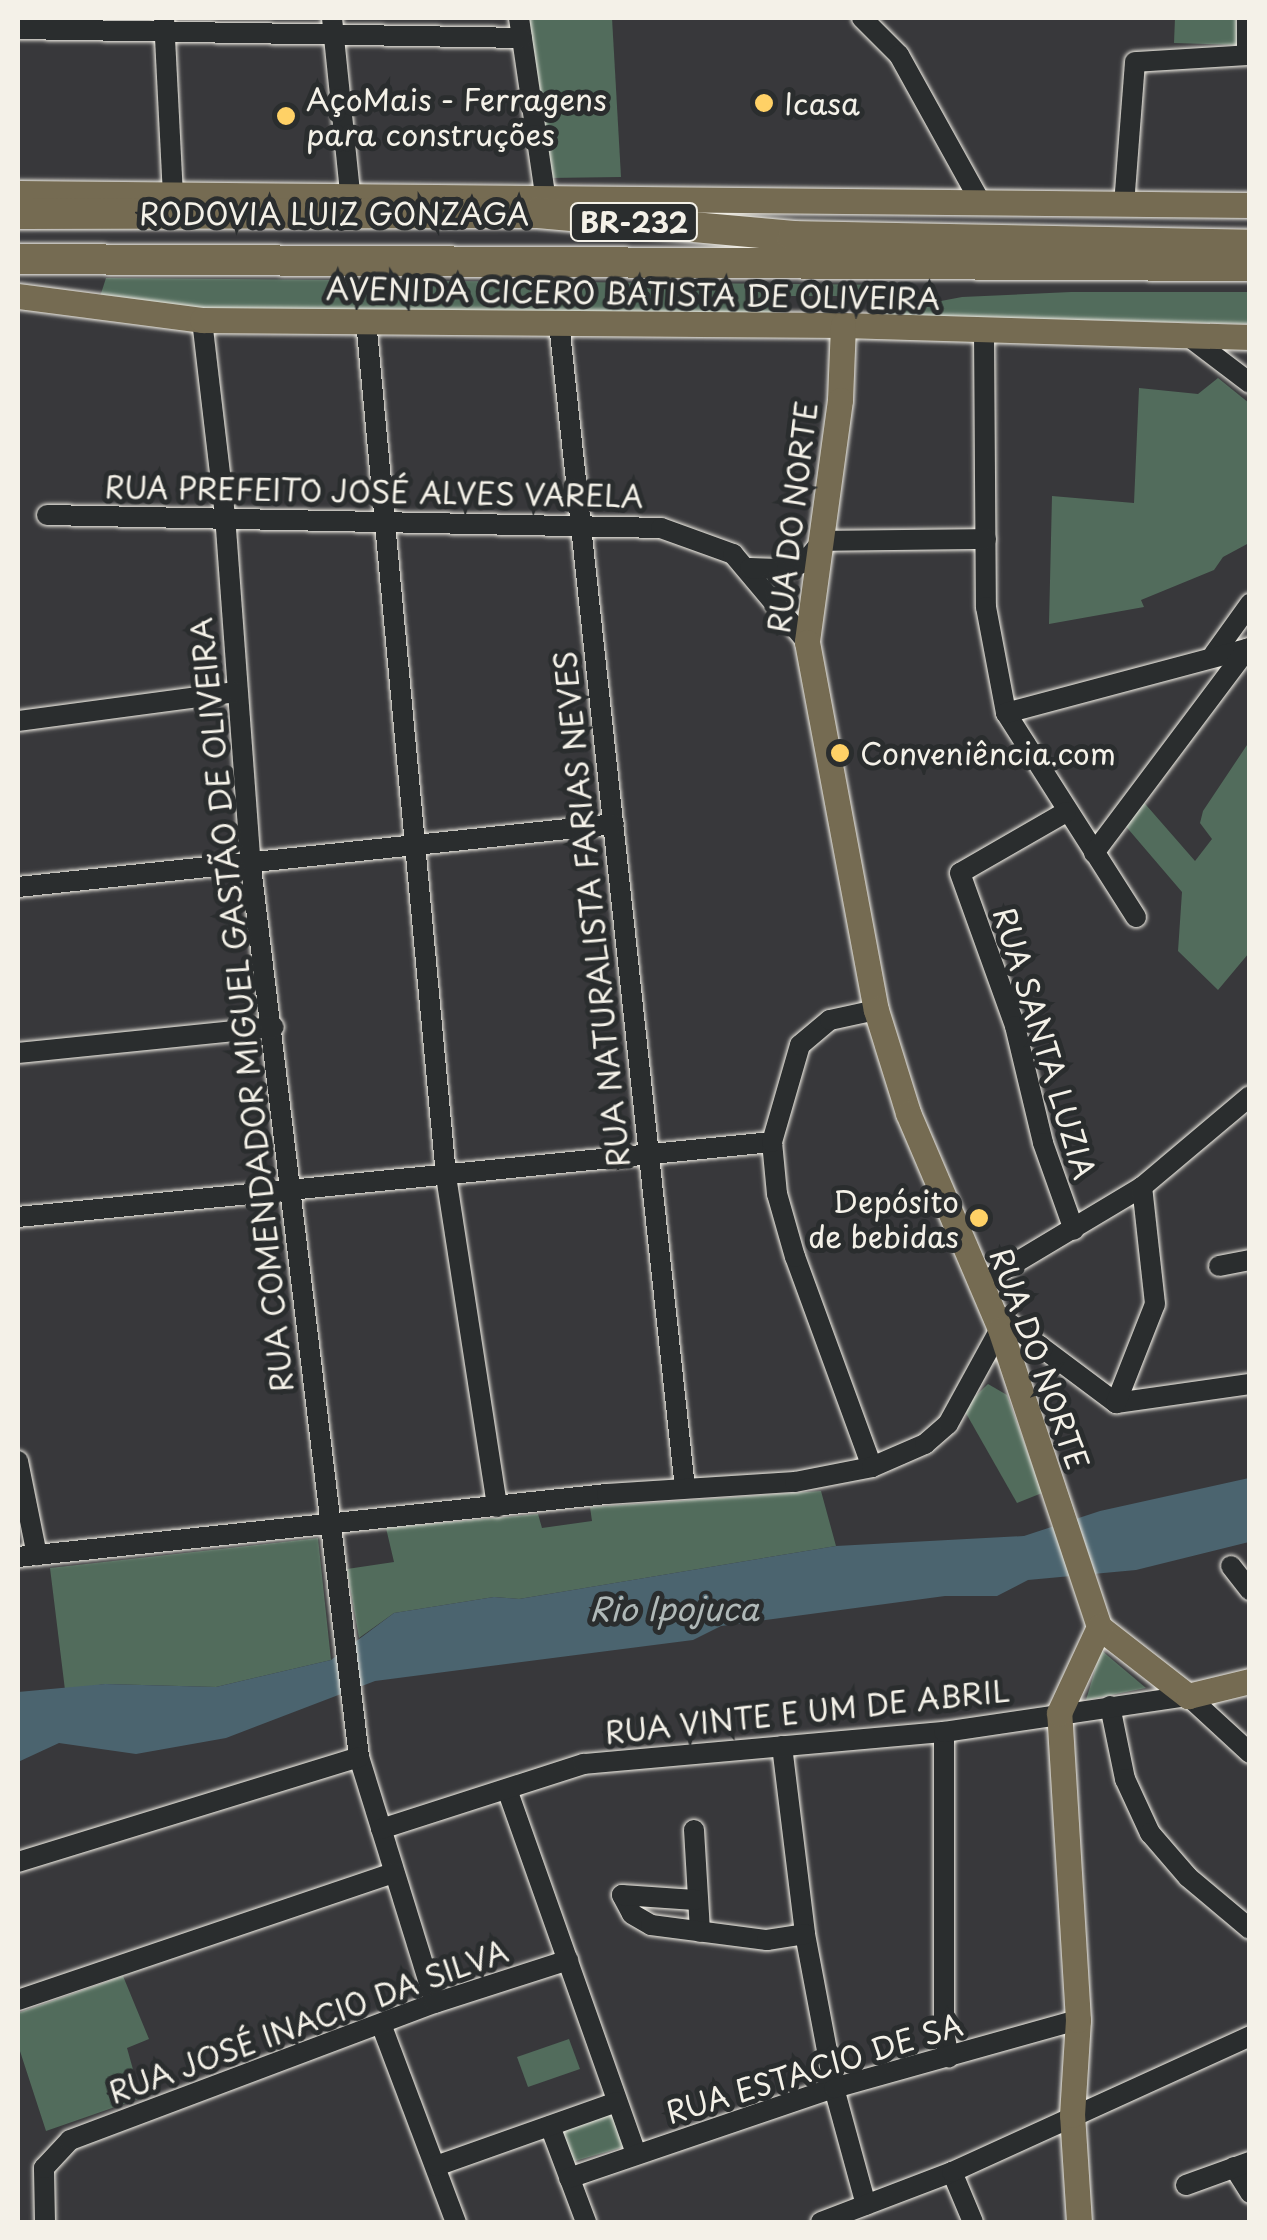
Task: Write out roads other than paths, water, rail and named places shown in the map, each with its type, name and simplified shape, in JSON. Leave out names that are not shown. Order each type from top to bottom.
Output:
[{"type":"highway","name":"RODOVIA LUIZ GONZAGA","points":[[18,214],[536,213],[792,236],[1250,245]]},
{"type":"highway","name":"RODOVIA LUIZ GONZAGA","points":[[18,259],[1250,266]]},
{"type":"main road","points":[[18,194],[545,194],[982,204],[1250,205]]},
{"type":"main road","name":"AVENIDA CICERO BATISTA DE OLIVEIRA","points":[[18,296],[202,320],[843,325],[984,333],[1250,337]]},
{"type":"main road","name":"RUA DO NORTE","points":[[843,325],[822,541],[807,642],[876,1010],[908,1113],[995,1319],[1099,1628]]},
{"type":"main road","points":[[1079,2222],[1072,2115],[1078,2020],[1060,1713],[1099,1628],[1188,1696],[1250,1681]]},
{"type":"street","points":[[862,18],[899,55],[982,204]]},
{"type":"street","points":[[1124,205],[1136,62],[1248,55],[1246,18]]},
{"type":"street","points":[[164,25],[173,194]]},
{"type":"street","points":[[332,26],[350,193]]},
{"type":"street","points":[[18,28],[520,28],[545,194]]},
{"type":"street","name":"RUA COMENDADOR MIGUEL GASTÃO DE OLIVEIRA","points":[[202,320],[225,515],[235,692],[251,866],[274,1027],[359,1756],[435,2002]]},
{"type":"street","points":[[366,320],[446,1176],[497,1508]]},
{"type":"street","name":"RUA NATURALISTA FARIAS NEVES","points":[[559,323],[576,522],[614,824],[685,1488]]},
{"type":"street","points":[[984,333],[991,652],[1006,713],[1136,916]]},
{"type":"street","points":[[1188,336],[1250,383]]},
{"type":"street","name":"RUA PREFEITO JOSÉ ALVES VARELA","points":[[46,515],[576,522],[688,533],[750,568],[807,642]]},
{"type":"street","points":[[750,568],[787,569],[805,562],[822,541],[986,540]]},
{"type":"street","points":[[1214,654],[1250,604]]},
{"type":"street","points":[[1006,713],[1214,654],[1249,648]]},
{"type":"street","points":[[1094,853],[1249,648]]},
{"type":"street","points":[[18,721],[235,692]]},
{"type":"street","name":"RUA SANTA LUZIA","points":[[1066,812],[960,874],[1015,1026],[1048,1161],[1074,1230]]},
{"type":"street","points":[[18,887],[251,866],[614,824]]},
{"type":"street","points":[[872,1467],[795,1257],[776,1194],[772,1142],[800,1045],[830,1020],[876,1010]]},
{"type":"street","points":[[18,1053],[274,1027]]},
{"type":"street","points":[[980,1284],[1142,1187],[1250,1096]]},
{"type":"street","points":[[18,1216],[291,1194],[772,1142]]},
{"type":"street","points":[[1116,1403],[1155,1304],[1142,1187]]},
{"type":"street","points":[[1218,1266],[1250,1260]]},
{"type":"street","points":[[18,1461],[27,1556],[685,1488],[795,1482],[872,1467],[925,1444],[948,1424],[995,1319],[1116,1403],[1250,1384]]},
{"type":"street","points":[[1231,1566],[1250,1590]]},
{"type":"street","points":[[1188,1696],[1250,1754]]},
{"type":"street","name":"RUA VINTE E UM DE ABRIL","points":[[381,1829],[508,1792],[584,1764],[944,1732],[1188,1696]]},
{"type":"street","points":[[1110,1706],[1125,1779],[1150,1833],[1188,1877],[1250,1929]]},
{"type":"street","points":[[944,1732],[944,2031],[950,2058]]},
{"type":"street","points":[[782,1746],[805,1934],[834,2088],[866,2204]]},
{"type":"street","points":[[18,1862],[359,1756]]},
{"type":"street","points":[[508,1792],[636,2154]]},
{"type":"street","points":[[694,1830],[695,1900],[700,1932]]},
{"type":"street","points":[[18,2000],[394,1873]]},
{"type":"street","points":[[695,1900],[622,1894],[640,1923],[768,1940],[805,1934]]},
{"type":"street","name":"RUA JOSÉ INACIO DA SILVA","points":[[45,2222],[44,2168],[70,2140],[435,2002],[568,1960]]},
{"type":"street","name":"RUA ESTACIO DE SA","points":[[569,2178],[834,2088],[1078,2020]]},
{"type":"street","points":[[381,2024],[456,2222]]},
{"type":"street","points":[[832,2220],[952,2172],[1250,2036]]},
{"type":"street","points":[[436,2166],[617,2102]]},
{"type":"street","points":[[550,2126],[586,2222]]},
{"type":"street","points":[[1186,2185],[1242,2165],[1250,2194]]},
{"type":"street","points":[[952,2172],[973,2222]]},
{"type":"water","name":"Rio Ipojuca","points":[[1249,1478],[1249,1542],[1136,1570],[1028,1580],[997,1596],[945,1596],[721,1626],[693,1640],[375,1681],[226,1738],[136,1754],[59,1743],[18,1762],[18,1692],[105,1684],[216,1687],[331,1660],[394,1613],[494,1597],[519,1599],[836,1546],[1024,1536],[1100,1511]]},
{"type":"place","name":"Icasa","points":[[764,103]]},
{"type":"place","name":"AçoMais - Ferragens para construções","points":[[286,116]]},
{"type":"place","name":"Conveniência.com","points":[[840,753]]},
{"type":"place","name":"Depósito de bebidas","points":[[979,1218]]}]
